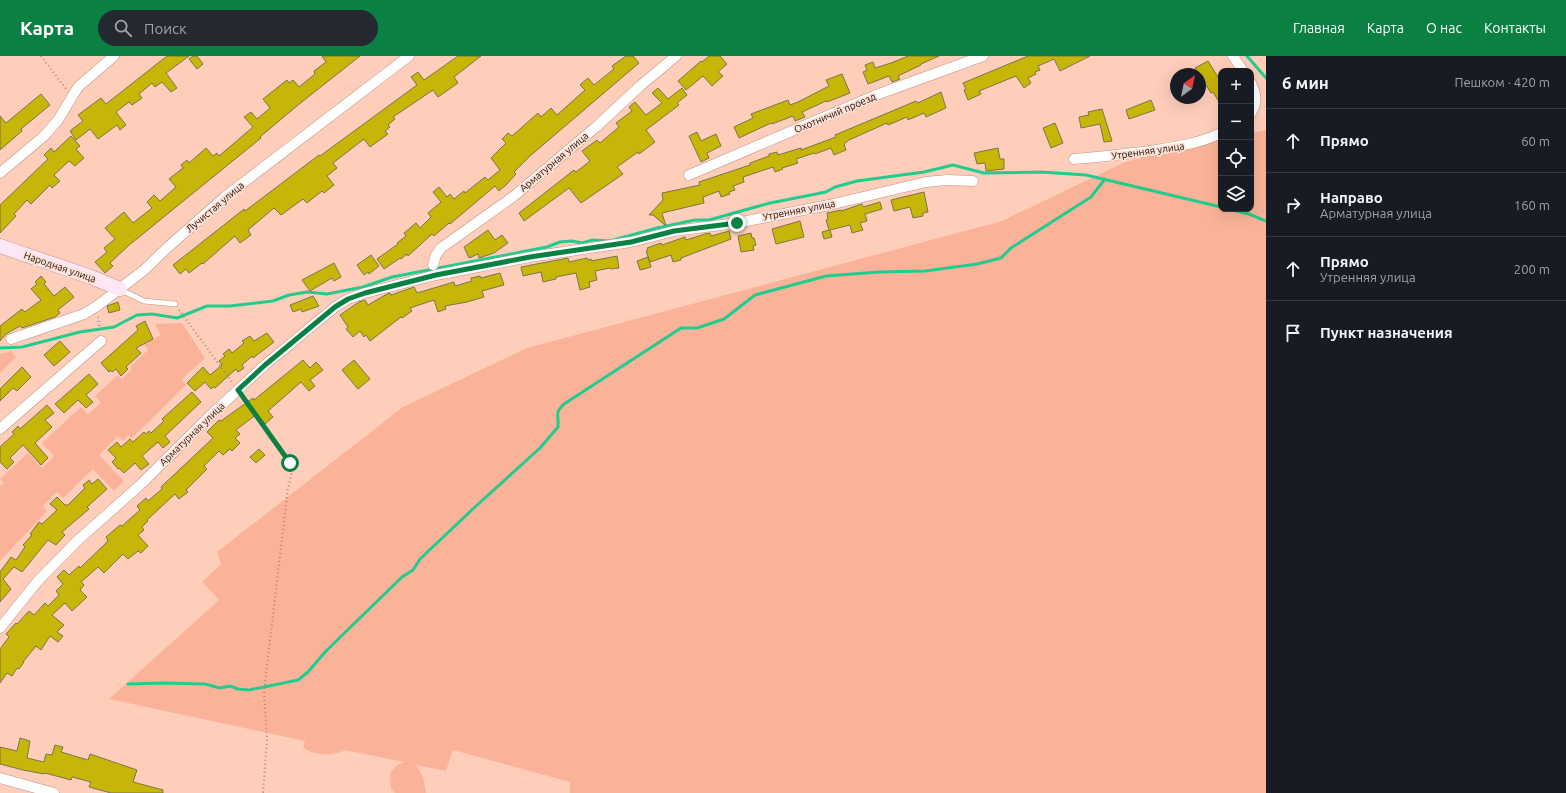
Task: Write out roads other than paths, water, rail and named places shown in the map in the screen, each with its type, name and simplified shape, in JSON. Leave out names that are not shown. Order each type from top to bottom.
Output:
[{"type":"street","points":[[0,173],[44,136],[58,120],[78,87],[114,56]]},
{"type":"street","name":"Лучистая улица","points":[[11,339],[84,314],[120,289],[143,271],[226,196],[409,56]]},
{"type":"street","name":"Арматурная улица","points":[[0,628],[38,582],[77,541],[139,486],[213,413],[265,365],[348,299],[435,271],[436,255],[441,248],[514,196],[596,127],[640,86],[676,56]]},
{"type":"street","name":"Охотничий проезд","points":[[689,175],[876,95],[983,56]]},
{"type":"street","points":[[1233,56],[1241,68]]},
{"type":"street","points":[[1254,91],[1256,100],[1254,108]]},
{"type":"street","name":"Утренняя улица","points":[[1074,159],[1109,157],[1190,145],[1218,134]]},
{"type":"street","name":"Утренняя улица","points":[[435,271],[631,242],[674,231],[752,220],[829,205],[926,182],[947,180],[973,181]]},
{"type":"street","name":"Народная улица","points":[[0,246],[91,277],[120,289]]},
{"type":"street","points":[[0,429],[100,338]]},
{"type":"street","points":[[0,778],[32,790],[54,793]]},
{"type":"lane","points":[[120,289],[144,301],[175,304]]},
{"type":"waterway","points":[[1247,56],[1266,78]]},
{"type":"waterway","points":[[0,348],[22,347],[80,332],[114,327],[137,315],[152,314],[177,318],[207,306],[230,306],[273,301],[289,295],[307,292],[327,294],[363,287],[392,277],[547,247],[560,242],[571,241],[583,243],[592,240],[610,241],[657,228],[695,220],[709,220],[770,203],[826,192],[835,187],[857,181],[924,172],[953,165],[984,173],[1041,172],[1086,175],[1218,206]]},
{"type":"waterway","points":[[128,684],[205,684],[220,688],[230,686],[238,689],[249,690],[298,680],[308,672],[326,651],[402,577],[413,570],[420,559],[540,448],[558,427],[558,412],[564,404],[681,328],[697,328],[724,319],[755,295],[826,276],[879,272],[925,271],[977,264],[1001,258],[1011,248],[1091,197],[1105,179]]},
{"type":"waterway","points":[[1241,212],[1266,221]]}]
